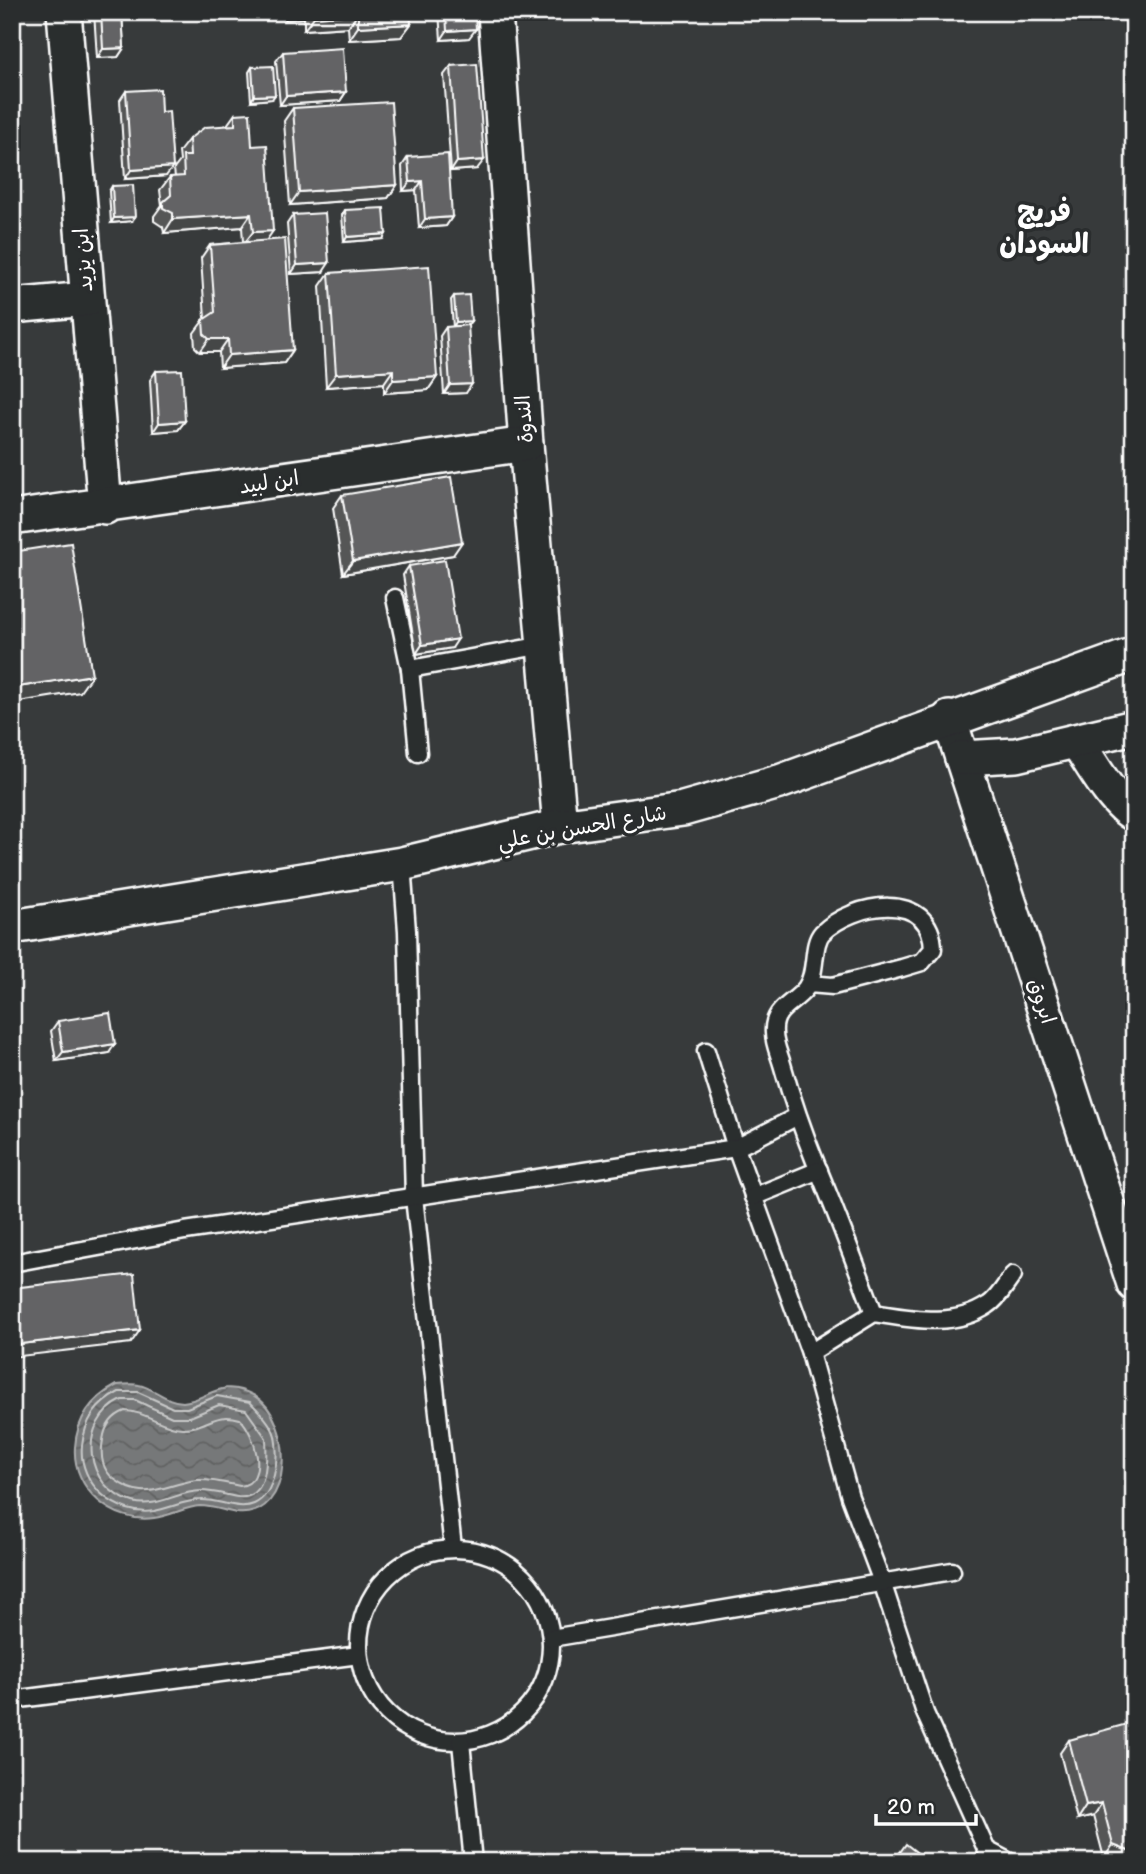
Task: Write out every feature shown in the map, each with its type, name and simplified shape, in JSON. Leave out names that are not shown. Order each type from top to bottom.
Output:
[{"type":"street","name":"ابن يزيد","points":[[64,12],[105,507]]},
{"type":"street","name":"الندوة","points":[[495,12],[526,444],[560,826]]},
{"type":"street","points":[[12,306],[86,299]]},
{"type":"street","name":"ابن لبيد","points":[[12,518],[105,507],[526,444]]},
{"type":"street","name":"شارع الحسن بن علي","points":[[12,927],[402,864],[560,826],[695,805],[779,782],[949,718],[1134,654]]},
{"type":"street","name":"ابروق","points":[[949,718],[1125,1223],[1134,1284]]},
{"type":"street","points":[[962,758],[1016,755],[1134,727]]},
{"type":"street","points":[[1077,742],[1111,791],[1128,811],[1134,814]]},
{"type":"lane","points":[[396,598],[410,669],[418,753]]},
{"type":"lane","points":[[410,669],[544,645]]},
{"type":"lane","points":[[402,864],[407,931],[414,1197],[453,1548]]},
{"type":"lane","points":[[809,984],[833,986],[922,962],[933,949],[927,922],[906,908],[882,906],[853,914],[819,937],[809,984],[777,1014],[774,1032],[796,1116],[874,1313]]},
{"type":"lane","points":[[706,1051],[736,1148],[810,1353],[850,1497],[882,1582],[925,1713],[991,1856],[1010,1862]]},
{"type":"lane","points":[[12,1263],[185,1231],[736,1148],[796,1116]]},
{"type":"lane","points":[[753,1197],[819,1170]]},
{"type":"lane","points":[[810,1353],[874,1313],[917,1320],[953,1320],[989,1305],[1013,1275]]},
{"type":"lane","points":[[453,1548],[489,1555],[520,1573],[541,1603],[551,1638],[548,1668],[540,1687],[517,1719],[491,1735],[461,1742],[432,1739],[404,1728],[382,1708],[371,1692],[359,1655],[361,1623],[373,1593],[394,1570],[422,1554],[453,1548]]},
{"type":"lane","points":[[551,1638],[952,1572]]},
{"type":"lane","points":[[12,1700],[359,1655]]},
{"type":"lane","points":[[461,1742],[473,1862]]},
{"type":"water","points":[[117,1385],[139,1385],[171,1400],[183,1402],[232,1388],[253,1395],[267,1407],[282,1444],[279,1484],[270,1500],[256,1511],[237,1513],[200,1506],[160,1517],[139,1518],[110,1509],[98,1500],[80,1477],[76,1462],[76,1436],[93,1402]]},
{"type":"building","points":[[101,12],[122,12],[124,48],[103,49]]},
{"type":"building","points":[[313,12],[410,12],[411,24],[358,27],[358,14],[314,17]]},
{"type":"building","points":[[446,12],[475,12],[476,29],[447,31]]},
{"type":"building","points":[[343,48],[346,92],[286,96],[283,52]]},
{"type":"building","points":[[477,64],[484,160],[457,162],[451,66]]},
{"type":"building","points":[[273,66],[275,95],[254,96],[252,67]]},
{"type":"building","points":[[160,89],[161,112],[169,111],[173,167],[131,170],[126,91]]},
{"type":"building","points":[[391,102],[397,185],[299,192],[293,108]]},
{"type":"building","points":[[250,113],[252,146],[267,145],[273,231],[253,232],[251,214],[173,219],[173,213],[163,208],[163,202],[171,195],[170,177],[184,176],[183,156],[190,156],[189,139],[205,127],[235,125],[235,114]]},
{"type":"building","points":[[448,154],[452,217],[425,219],[422,181],[410,182],[408,157]]},
{"type":"building","points":[[133,185],[135,217],[114,218],[112,186]]},
{"type":"building","points":[[384,208],[386,234],[347,237],[345,210]]},
{"type":"building","points":[[325,213],[329,263],[297,265],[293,215]]},
{"type":"building","points":[[285,239],[293,350],[229,355],[228,339],[209,339],[204,334],[203,320],[215,312],[210,245]]},
{"type":"building","points":[[429,266],[437,377],[393,380],[393,370],[336,374],[329,273]]},
{"type":"building","points":[[469,295],[471,321],[456,322],[454,296]]},
{"type":"building","points":[[468,325],[472,384],[450,385],[446,327]]},
{"type":"building","points":[[182,370],[185,421],[159,423],[156,371]]},
{"type":"building","points":[[12,410],[19,438],[12,440]]},
{"type":"building","points":[[451,477],[462,542],[353,561],[342,495]]},
{"type":"building","points":[[71,543],[92,675],[12,688],[12,552]]},
{"type":"building","points":[[445,560],[458,639],[422,645],[409,566]]},
{"type":"building","points":[[110,1013],[115,1044],[63,1052],[58,1021]]},
{"type":"building","points":[[134,1274],[140,1330],[12,1345],[12,1288]]},
{"type":"building","points":[[1134,1722],[1134,1853],[1113,1845],[1102,1803],[1086,1806],[1069,1740]]},
{"type":"building","points":[[906,1844],[929,1862],[893,1862]]},
{"type":"district","name":"فريج السودان","points":[[1044,227]]}]
